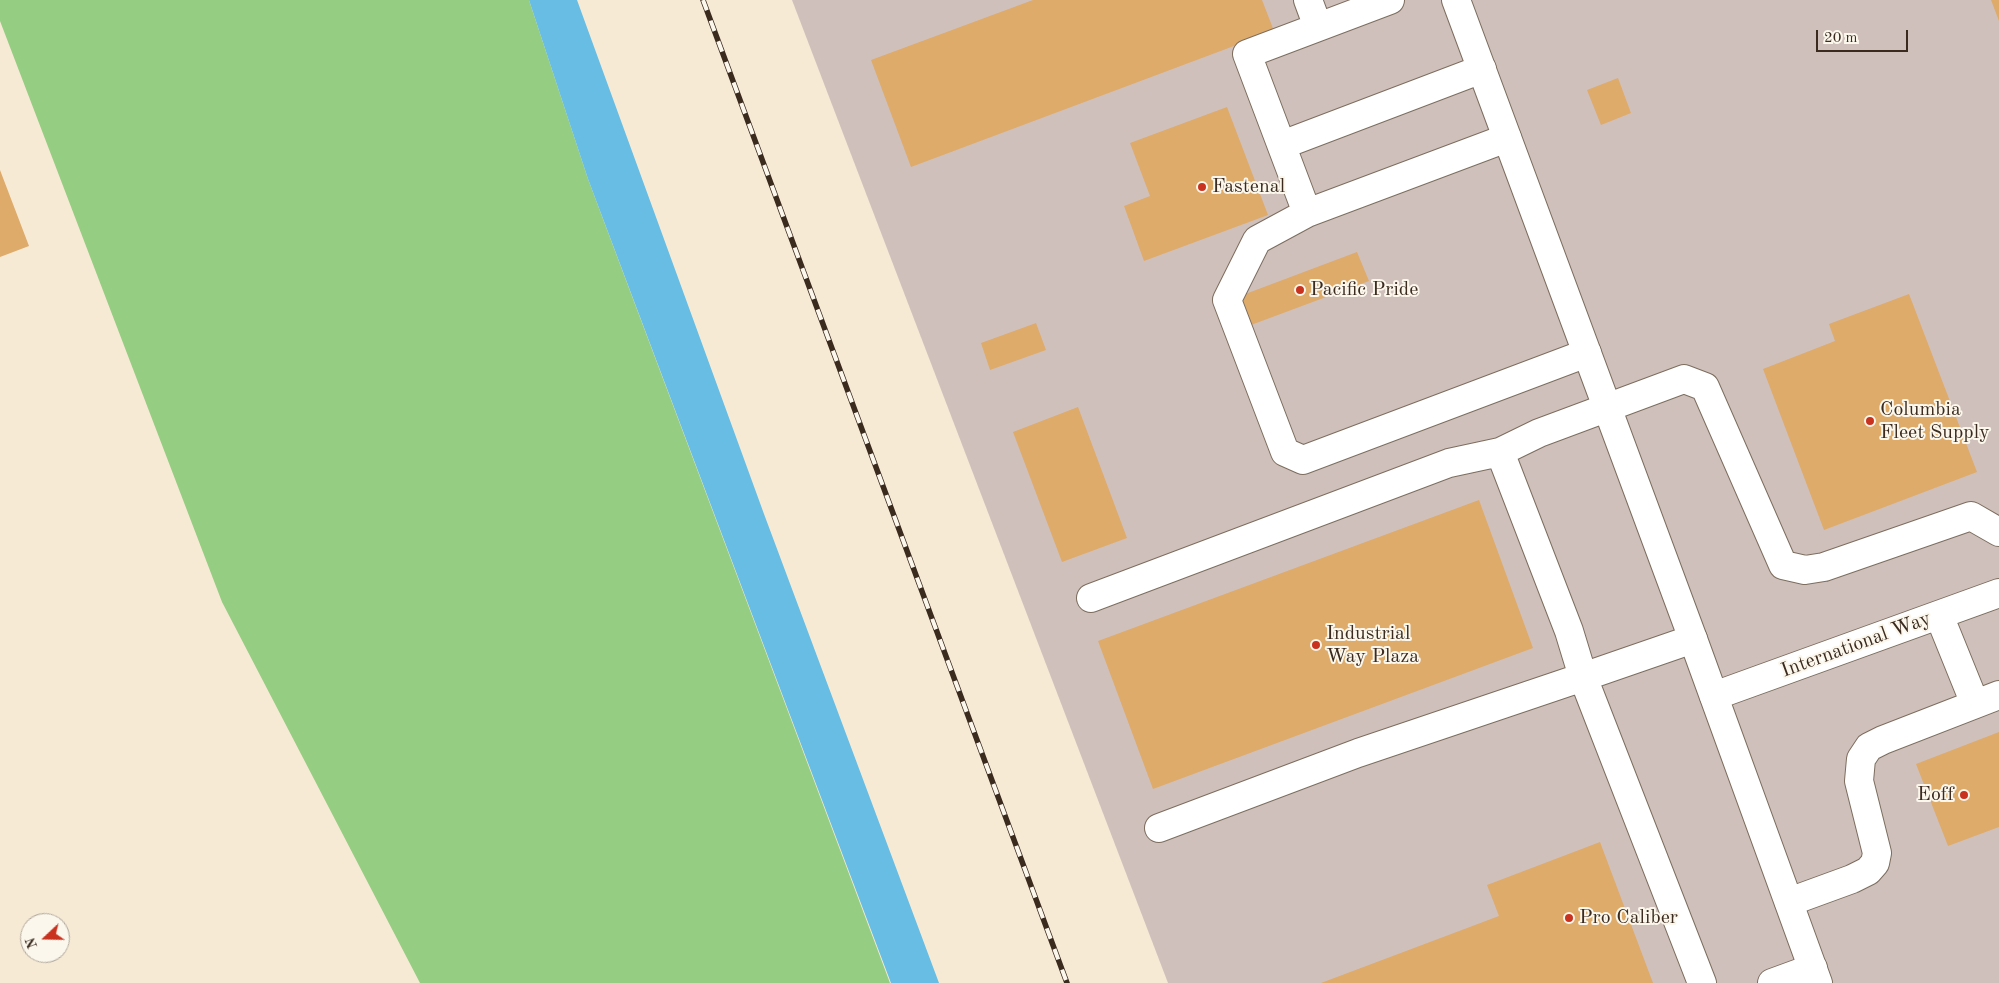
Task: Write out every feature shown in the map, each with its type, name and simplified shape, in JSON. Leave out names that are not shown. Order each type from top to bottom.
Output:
[{"type":"main road","points":[[1308,0],[1318,27]]},
{"type":"main road","points":[[1307,213],[1247,54],[1390,0]]},
{"type":"main road","points":[[1456,0],[1608,408],[1815,975],[1772,983]]},
{"type":"main road","points":[[1282,145],[1482,69]]},
{"type":"main road","points":[[1507,138],[1307,213],[1257,240],[1227,300],[1285,452],[1303,460],[1587,354]]},
{"type":"main road","points":[[1091,598],[1449,463],[1500,452],[1539,433],[1684,379],[1705,387],[1783,565],[1805,570],[1824,567],[1971,516],[1999,532]]},
{"type":"main road","points":[[1500,452],[1569,631],[1583,677],[1702,983]]},
{"type":"main road","name":"International Way","points":[[1714,696],[1999,593]]},
{"type":"main road","points":[[1789,902],[1852,879],[1868,871],[1875,863],[1878,853],[1859,781],[1862,759],[1869,747],[1987,700],[1939,615]]},
{"type":"main road","points":[[1160,828],[1358,754],[1693,639]]},
{"type":"shaded area","points":[[792,0],[1999,0],[1999,983],[1168,983]]},
{"type":"green space","points":[[0,0],[529,0],[588,179],[890,983],[420,983],[222,602],[0,21]]},
{"type":"water","points":[[529,0],[577,0],[764,514],[939,983],[891,983],[588,179]]},
{"type":"building","points":[[1033,0],[1262,0],[1274,31],[911,167],[871,60]]},
{"type":"building","points":[[1991,0],[1999,0],[1999,21]]},
{"type":"building","points":[[1618,78],[1631,113],[1601,125],[1587,90]]},
{"type":"building","name":"Fastenal","points":[[1227,107],[1268,215],[1144,261],[1124,206],[1150,196],[1130,143]]},
{"type":"building","points":[[0,170],[29,246],[0,257]]},
{"type":"building","name":"Pacific Pride","points":[[1357,252],[1369,281],[1243,328],[1232,299]]},
{"type":"building","name":"Columbia Fleet Supply","points":[[1909,294],[1977,472],[1824,530],[1763,369],[1835,341],[1829,324]]},
{"type":"building","points":[[1036,323],[1046,350],[990,370],[981,343]]},
{"type":"building","points":[[1078,407],[1127,538],[1062,562],[1013,432]]},
{"type":"building","name":"Industrial Way Plaza","points":[[1479,500],[1533,648],[1153,789],[1098,641]]},
{"type":"building","name":"Eoff","points":[[1999,732],[1999,827],[1948,846],[1916,764]]},
{"type":"building","points":[[1600,842],[1653,983],[1321,983],[1499,916],[1487,885]]},
{"type":"railway","points":[[703,0],[1067,983]]},
{"type":"place","name":"Fastenal","points":[[1202,187]]},
{"type":"place","name":"Pacific Pride","points":[[1300,290]]},
{"type":"place","name":"Columbia Fleet Supply","points":[[1870,421]]},
{"type":"place","name":"Industrial Way Plaza","points":[[1316,645]]},
{"type":"place","name":"Eoff","points":[[1964,795]]},
{"type":"place","name":"Pro Caliber","points":[[1569,918]]}]
